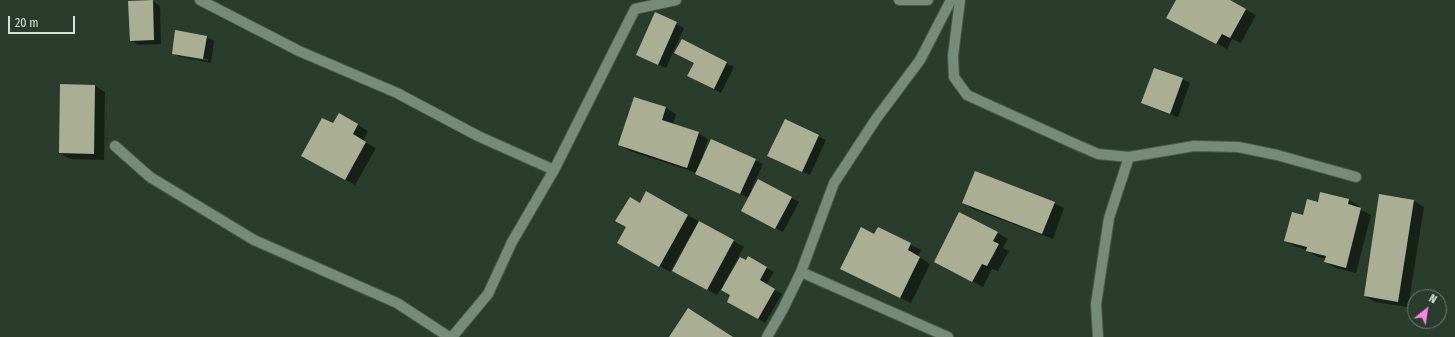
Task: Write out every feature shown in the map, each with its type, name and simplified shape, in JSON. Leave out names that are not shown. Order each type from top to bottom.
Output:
[{"type":"street","points":[[200,0],[299,51],[397,93],[478,136],[554,170]]},
{"type":"street","points":[[115,146],[150,177],[254,240],[396,303],[450,337],[488,294],[512,242],[554,170],[635,8],[676,0]]},
{"type":"street","points":[[899,0],[928,0]]},
{"type":"street","points":[[767,337],[784,309],[801,272],[834,183],[876,119],[920,60],[951,0]]},
{"type":"street","points":[[960,0],[953,56],[954,77],[967,95],[1098,154],[1129,157],[1194,146],[1238,147],[1277,155],[1356,178]]},
{"type":"street","points":[[1098,337],[1096,304],[1109,218],[1129,157]]},
{"type":"street","points":[[801,272],[948,337]]},
{"type":"building","points":[[153,0],[154,40],[130,41],[128,1]]},
{"type":"building","points":[[1176,0],[1230,0],[1246,9],[1230,38],[1222,34],[1216,44],[1166,18]]},
{"type":"building","points":[[655,12],[677,22],[658,65],[636,55]]},
{"type":"building","points":[[175,30],[207,36],[203,59],[172,54]]},
{"type":"building","points":[[682,39],[727,62],[714,89],[687,76],[694,63],[674,53]]},
{"type":"building","points":[[1154,68],[1183,78],[1170,114],[1141,103]]},
{"type":"building","points":[[60,84],[95,85],[94,154],[59,153]]},
{"type":"building","points":[[634,97],[666,107],[662,120],[699,132],[687,168],[618,145]]},
{"type":"building","points":[[339,113],[358,124],[353,134],[366,142],[345,180],[301,156],[322,118],[333,123]]},
{"type":"building","points":[[785,119],[819,135],[802,172],[767,156]]},
{"type":"building","points":[[711,139],[756,159],[740,194],[695,174]]},
{"type":"building","points":[[975,171],[1055,202],[1042,234],[962,203]]},
{"type":"building","points":[[758,179],[792,197],[775,229],[741,211]]},
{"type":"building","points":[[646,191],[688,215],[659,267],[617,243],[626,227],[615,221],[630,197],[640,203]]},
{"type":"building","points":[[1320,192],[1349,199],[1348,204],[1361,208],[1346,268],[1324,262],[1326,256],[1306,251],[1307,247],[1284,241],[1292,212],[1303,215],[1307,199],[1318,202]]},
{"type":"building","points":[[1379,194],[1414,200],[1398,302],[1364,296]]},
{"type":"building","points":[[959,212],[998,232],[993,241],[999,244],[987,266],[982,264],[972,282],[934,262]]},
{"type":"building","points":[[699,221],[734,240],[707,290],[672,271]]},
{"type":"building","points":[[861,227],[874,234],[878,227],[911,243],[908,250],[920,257],[900,298],[840,269]]},
{"type":"building","points":[[748,256],[767,267],[760,280],[775,289],[758,319],[727,302],[730,295],[721,290],[740,257],[746,260]]},
{"type":"building","points":[[688,308],[733,337],[669,337]]}]
